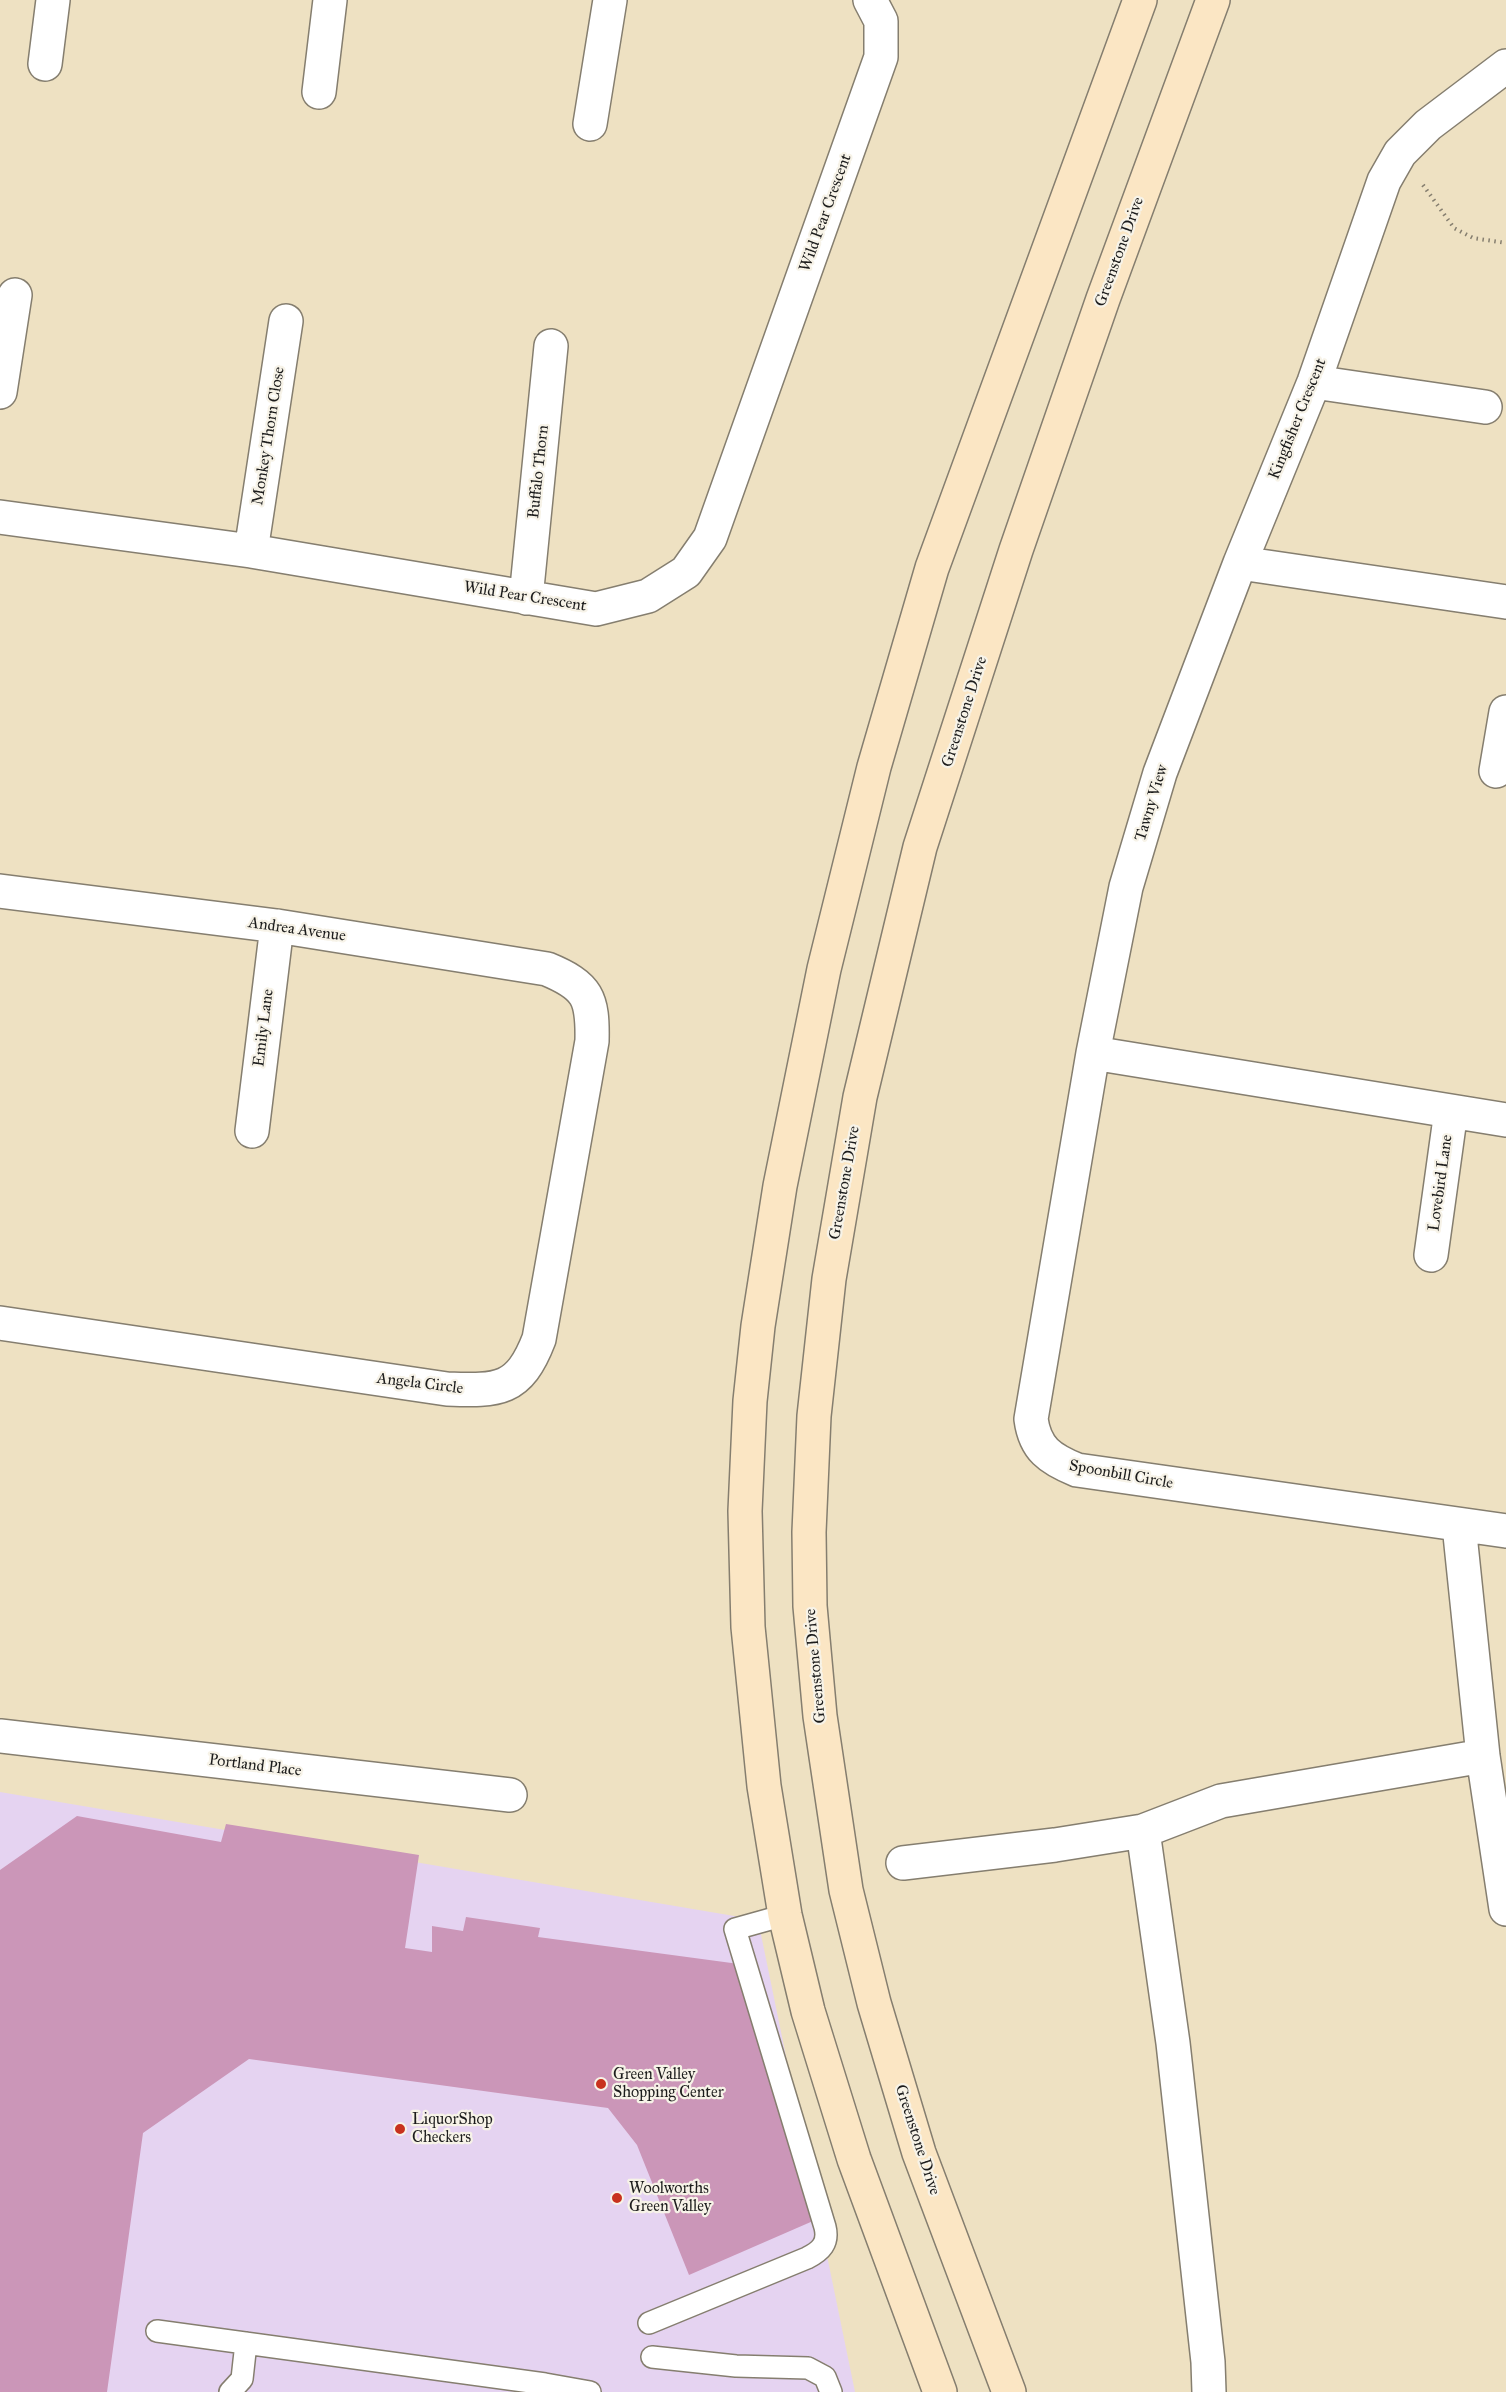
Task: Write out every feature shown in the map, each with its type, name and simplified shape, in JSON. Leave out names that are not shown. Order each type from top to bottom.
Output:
[{"type":"main road","points":[[940,2392],[854,2158],[808,2011],[785,1915],[764,1786],[748,1627],[745,1511],[750,1401],[757,1337],[780,1186],[824,969],[874,767],[932,568],[1140,0]]},
{"type":"main road","name":"Greenstone Drive","points":[[1010,2392],[919,2153],[874,2003],[846,1890],[820,1716],[810,1606],[809,1532],[814,1416],[829,1279],[860,1097],[920,847],[1016,550],[1103,299],[1213,0]]},
{"type":"street","points":[[45,64],[53,0]]},
{"type":"street","points":[[319,92],[330,0]]},
{"type":"street","points":[[590,124],[610,0]]},
{"type":"street","name":"Wild Pear Crescent","points":[[0,517],[251,551],[596,609],[648,596],[686,572],[710,538],[881,57],[881,21],[870,0]]},
{"type":"street","name":"Kingfisher Crescent","points":[[1240,562],[1314,382],[1384,181],[1401,153],[1428,125],[1500,75]]},
{"type":"street","points":[[0,392],[15,296]]},
{"type":"street","name":"Monkey Thorn Close","points":[[251,551],[286,321]]},
{"type":"street","name":"Buffalo Thorn","points":[[526,598],[551,346]]},
{"type":"street","points":[[1314,382],[1485,407]]},
{"type":"street","points":[[1240,562],[1506,602]]},
{"type":"street","name":"Tawny View","points":[[1093,1053],[1126,887],[1153,795],[1240,562]]},
{"type":"street","points":[[1496,771],[1506,712]]},
{"type":"street","name":"Andrea Avenue","points":[[0,891],[277,926],[547,969],[569,978],[585,993]]},
{"type":"street","name":"Emily Lane","points":[[252,1131],[277,926]]},
{"type":"street","name":"Angela Circle","points":[[0,1323],[447,1389],[497,1388],[517,1379],[530,1362],[539,1339],[586,1076],[592,1041],[593,1013],[585,993]]},
{"type":"street","points":[[1093,1053],[1506,1120]]},
{"type":"street","name":"Spoonbill Circle","points":[[1093,1053],[1031,1419],[1033,1436],[1042,1449],[1058,1462],[1077,1470],[1506,1531]]},
{"type":"street","name":"Lovebird Lane","points":[[1431,1255],[1451,1111]]},
{"type":"street","points":[[1459,1525],[1483,1756],[1506,1909]]},
{"type":"street","name":"Portland Place","points":[[0,1736],[510,1795]]},
{"type":"street","points":[[903,1863],[1055,1845],[1143,1831],[1221,1801],[1483,1756]]},
{"type":"street","points":[[1143,1831],[1173,2043],[1208,2362],[1209,2392]]},
{"type":"lane","points":[[649,2323],[807,2258],[818,2252],[826,2240],[825,2227],[735,1929],[785,1915]]},
{"type":"lane","points":[[157,2331],[590,2392]]},
{"type":"lane","points":[[240,2388],[246,2343]]},
{"type":"lane","points":[[652,2357],[736,2366],[808,2368],[825,2377],[831,2392]]},
{"type":"path","points":[[1401,153],[1454,228],[1473,238],[1506,243]]},
{"type":"shaded area","name":"Green Valley Shopping Center","points":[[0,1792],[758,1920],[855,2392],[0,2392]]},
{"type":"building","name":"Green Valley Shopping Center","points":[[77,1816],[221,1842],[226,1824],[419,1855],[405,1948],[432,1952],[432,1926],[463,1931],[466,1917],[540,1928],[538,1937],[739,1964],[813,2221],[689,2275],[637,2145],[608,2108],[249,2059],[143,2133],[107,2392],[0,2392],[0,1870]]},
{"type":"place","name":"Green Valley Shopping Center","points":[[601,2084]]},
{"type":"place","name":"LiquorShop Checkers","points":[[400,2129]]},
{"type":"place","name":"Woolworths Green Valley","points":[[617,2198]]}]
